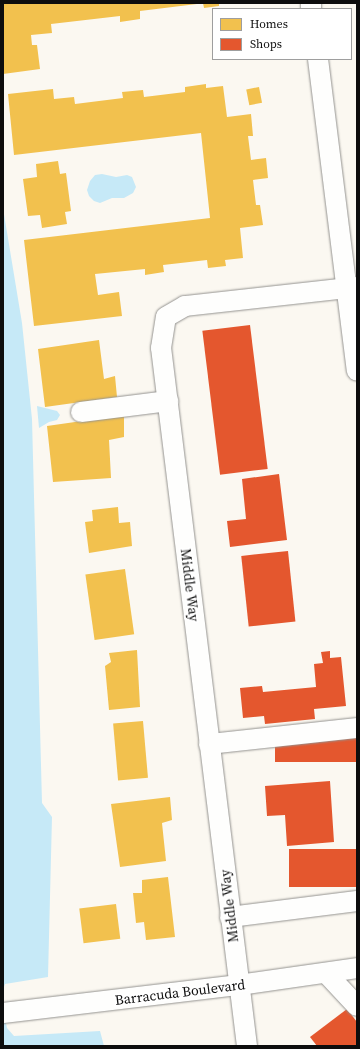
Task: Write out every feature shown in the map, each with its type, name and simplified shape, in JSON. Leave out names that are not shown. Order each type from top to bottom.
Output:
[{"type":"street","points":[[318,60],[352,287],[357,371]]},
{"type":"street","name":"Middle Way","points":[[247,1046],[161,348],[166,317],[184,306],[352,287]]},
{"type":"street","points":[[81,412],[168,401]]},
{"type":"street","points":[[209,744],[357,728]]},
{"type":"street","points":[[230,917],[357,901]]},
{"type":"street","name":"Barracuda Boulevard","points":[[8,1012],[239,986],[357,968]]},
{"type":"street","points":[[326,973],[357,1006]]},
{"type":"water","points":[[102,174],[116,177],[127,175],[132,177],[136,187],[133,193],[124,198],[112,198],[100,203],[94,201],[89,196],[87,190],[90,181],[95,175]]},
{"type":"water","points":[[3,208],[22,323],[32,419],[42,803],[52,817],[48,977],[5,984],[3,990]]},
{"type":"water","points":[[37,406],[57,411],[60,415],[57,420],[49,422],[39,428]]},
{"type":"water","points":[[3,1007],[7,1028],[14,1036],[100,1031],[104,1046],[3,1046]]},
{"type":"building: Homes","points":[[3,3],[197,4],[140,11],[140,19],[120,22],[120,16],[51,24],[52,33],[31,35],[32,45],[37,45],[40,69],[3,74]]},
{"type":"building: Homes","points":[[203,3],[219,3],[219,6],[204,8]]},
{"type":"building: Homes","points":[[206,84],[206,88],[223,86],[227,117],[251,114],[253,136],[248,136],[251,160],[266,158],[268,178],[253,180],[256,205],[260,205],[263,225],[240,228],[243,258],[225,260],[226,266],[208,268],[207,260],[163,265],[164,272],[145,275],[145,269],[95,274],[98,295],[119,292],[122,316],[34,326],[24,240],[210,218],[201,133],[14,155],[8,94],[53,89],[54,99],[74,97],[75,104],[123,98],[122,92],[143,90],[144,97],[185,92],[185,87]]},
{"type":"building: Homes","points":[[259,87],[262,103],[249,105],[246,89]]},
{"type":"building: Homes","points":[[58,161],[60,174],[66,173],[71,211],[65,212],[67,224],[42,228],[40,215],[28,216],[23,179],[37,177],[36,164]]},
{"type":"building: Homes","points":[[99,340],[104,379],[115,376],[117,397],[45,407],[38,349]]},
{"type":"building: Homes","points":[[124,415],[124,437],[109,440],[111,478],[53,482],[47,426]]},
{"type":"building: Homes","points":[[118,507],[119,523],[130,522],[132,546],[89,553],[85,522],[93,521],[92,510]]},
{"type":"building: Homes","points":[[125,569],[134,634],[95,640],[85,575]]},
{"type":"building: Homes","points":[[137,650],[140,707],[109,710],[105,666],[111,662],[109,653]]},
{"type":"building: Homes","points":[[143,721],[148,778],[118,780],[113,724]]},
{"type":"building: Homes","points":[[170,797],[172,820],[162,823],[166,861],[120,867],[111,804]]},
{"type":"building: Homes","points":[[168,877],[175,937],[146,940],[144,922],[136,923],[133,893],[142,893],[142,880]]},
{"type":"building: Homes","points":[[116,904],[120,939],[84,943],[79,909]]},
{"type":"building: Shops","points":[[250,325],[268,469],[220,475],[202,331]]},
{"type":"building: Shops","points":[[279,474],[287,540],[230,547],[227,521],[246,519],[242,479]]},
{"type":"building: Shops","points":[[288,551],[295,622],[249,627],[241,556]]},
{"type":"building: Shops","points":[[330,651],[330,658],[341,657],[346,706],[314,709],[315,719],[265,724],[264,716],[243,718],[240,688],[262,686],[263,692],[316,687],[314,664],[323,663],[321,652]]},
{"type":"building: Shops","points":[[275,737],[357,737],[357,762],[275,762]]},
{"type":"building: Shops","points":[[330,781],[334,842],[287,846],[285,815],[267,816],[265,786]]},
{"type":"building: Shops","points":[[289,849],[357,849],[357,887],[289,887]]},
{"type":"building: Shops","points":[[347,1009],[357,1022],[357,1046],[317,1046],[310,1037]]}]
